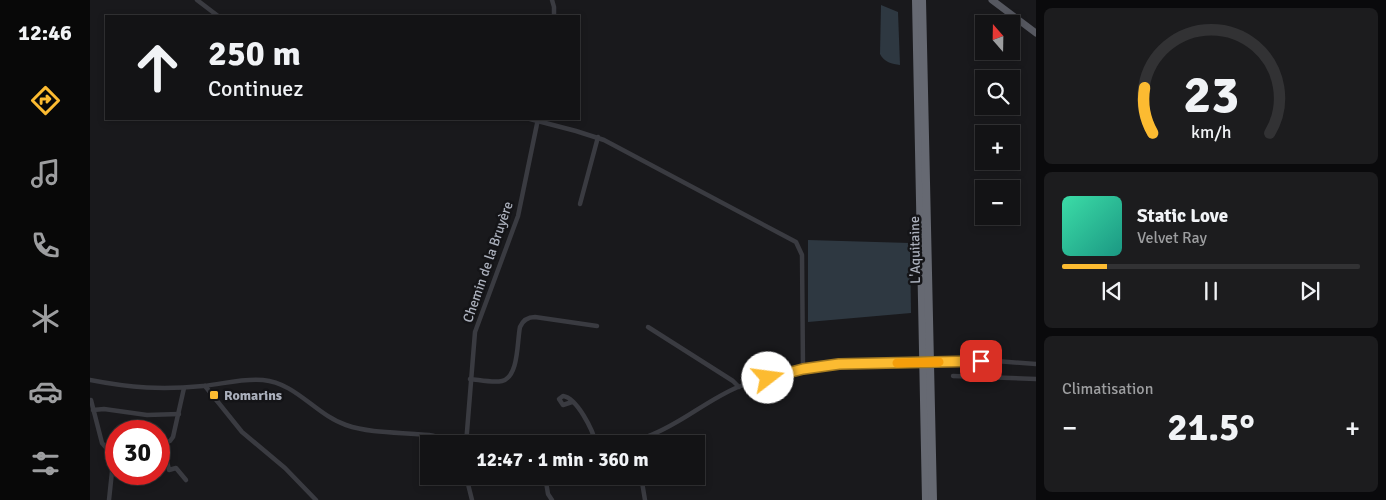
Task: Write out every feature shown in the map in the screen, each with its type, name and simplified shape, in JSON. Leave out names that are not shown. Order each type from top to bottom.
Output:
[{"type":"highway","name":"L'Aquitaine","points":[[916,0],[926,500]]},
{"type":"highway","name":"L'Aquitaine","points":[[922,0],[933,500]]},
{"type":"main road","points":[[992,0],[1036,33]]},
{"type":"street","points":[[197,0],[217,15]]},
{"type":"street","points":[[552,0],[554,15]]},
{"type":"street","points":[[538,120],[598,137],[739,210],[796,242],[802,255],[803,369]]},
{"type":"street","name":"Chemin de la Bruyère","points":[[465,435],[474,340],[478,323],[518,216],[538,120]]},
{"type":"street","points":[[580,204],[598,137]]},
{"type":"street","points":[[470,380],[496,382],[510,377],[514,370],[520,327],[523,321],[528,318],[535,317],[597,326]]},
{"type":"street","points":[[648,326],[733,381],[738,387]]},
{"type":"street","points":[[652,435],[738,387],[803,369],[839,364],[914,362],[996,361],[1036,364]]},
{"type":"street","points":[[953,376],[1036,379]]},
{"type":"street","points":[[90,380],[146,389],[184,388],[245,380],[265,380],[291,390],[328,416],[348,426],[428,435]]},
{"type":"street","points":[[205,386],[242,432],[286,468],[316,500]]},
{"type":"street","points":[[170,441],[173,438],[184,388]]},
{"type":"street","points":[[91,400],[102,443],[105,446]]},
{"type":"street","points":[[572,402],[590,424],[593,435]]},
{"type":"street","points":[[93,410],[104,409],[147,415],[179,414]]},
{"type":"street","points":[[170,470],[176,468],[186,480]]},
{"type":"street","points":[[110,500],[111,485]]},
{"type":"street","points":[[468,485],[472,500]]},
{"type":"street","points":[[546,485],[548,494],[552,500]]},
{"type":"street","points":[[642,485],[645,500]]},
{"type":"shaded area","points":[[881,5],[898,12],[900,65],[889,62],[880,54]]},
{"type":"shaded area","points":[[808,240],[910,243],[911,313],[808,322]]},
{"type":"slow traffic","points":[[897,363],[939,362]]},
{"type":"place","name":"Romarins","points":[[214,395]]},
{"type":"route","points":[[768,378],[803,369],[839,364],[981,361]]}]
